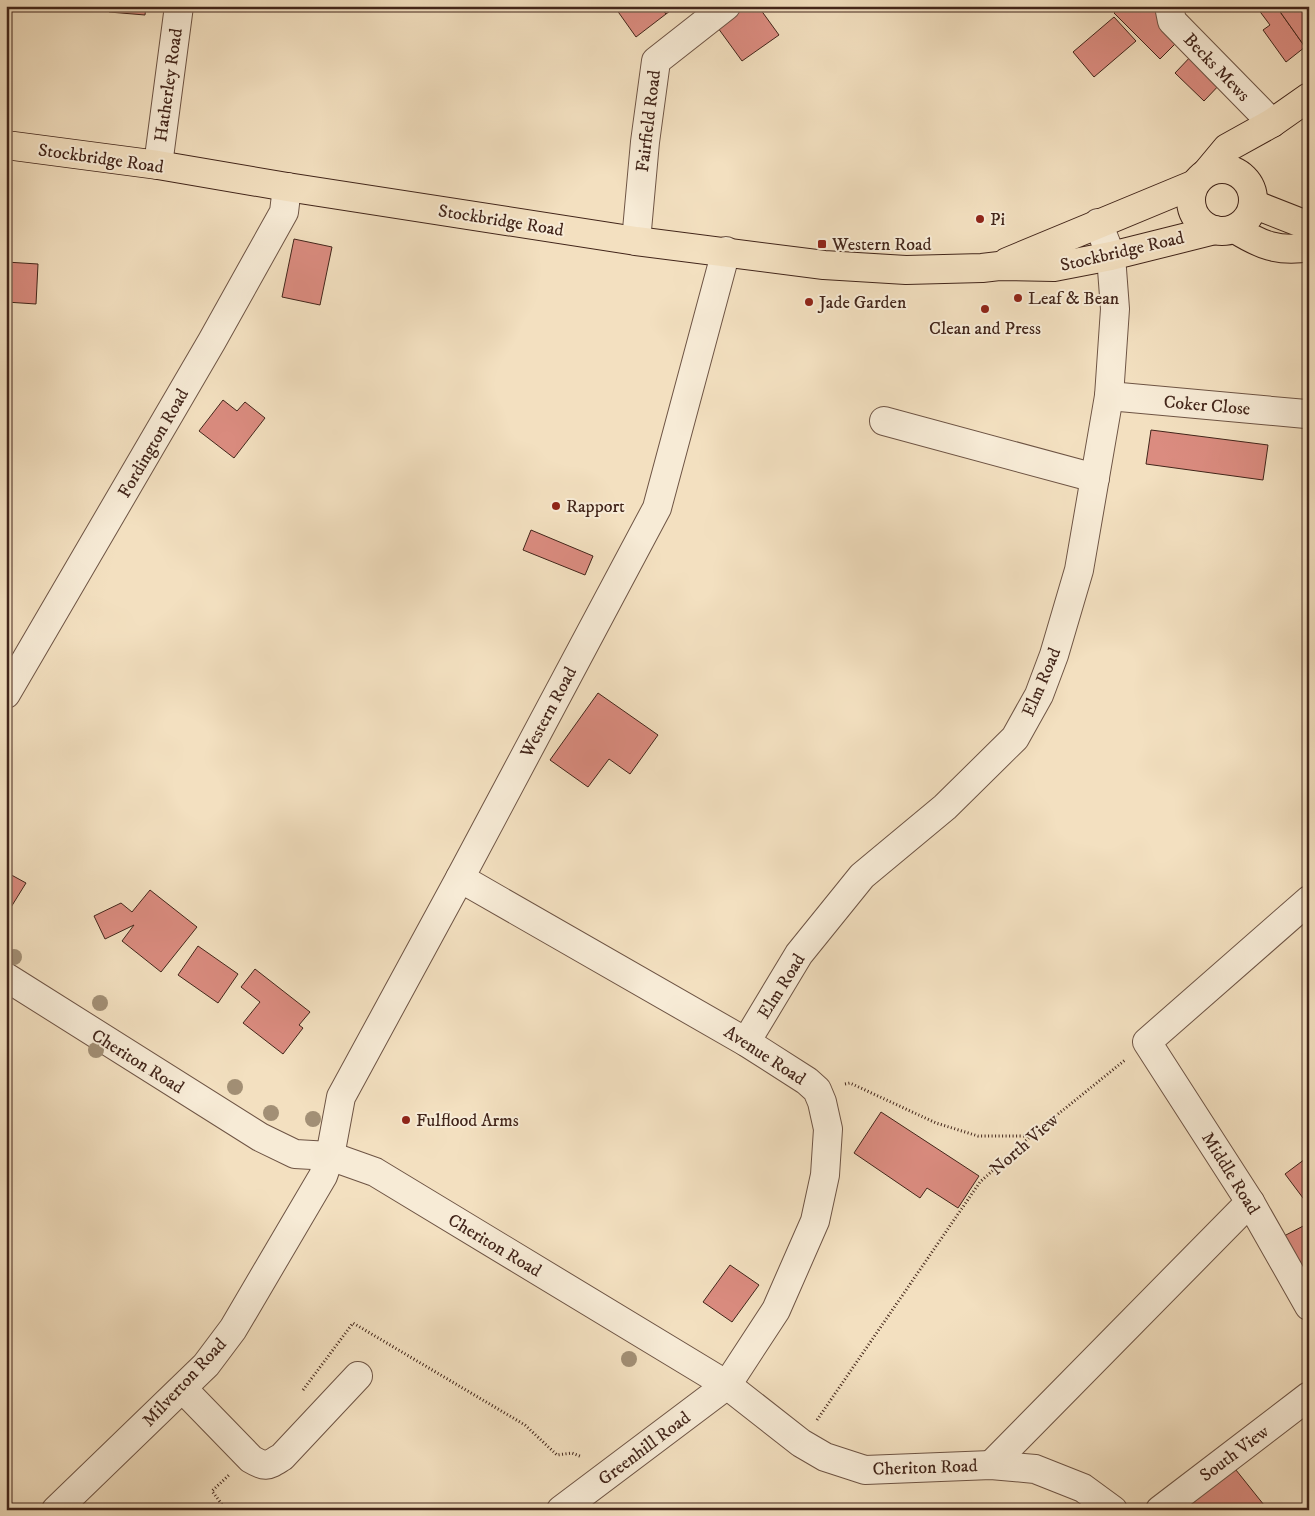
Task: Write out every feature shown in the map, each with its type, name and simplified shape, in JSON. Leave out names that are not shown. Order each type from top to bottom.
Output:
[{"type":"main road","name":"Stockbridge Road","points":[[999,266],[1201,178],[1227,148],[1272,123],[1309,97]]},
{"type":"main road","name":"Stockbridge Road","points":[[1250,193],[1255,147],[1272,123]]},
{"type":"main road","name":"Stockbridge Road","points":[[6,145],[158,165],[287,187],[636,240],[824,265],[882,269],[958,269],[999,266],[1054,267],[1225,230]]},
{"type":"main road","points":[[1225,230],[1247,219],[1251,212],[1250,193],[1241,175],[1224,168],[1215,169],[1201,178],[1191,193],[1190,202],[1198,220],[1206,227],[1225,230],[1274,248],[1309,247]]},
{"type":"main road","points":[[1250,193],[1309,226]]},
{"type":"street","name":"Hatherley Road","points":[[158,165],[179,6]]},
{"type":"street","name":"Fairfield Road","points":[[636,240],[644,142],[656,61],[726,6]]},
{"type":"street","name":"Becks Mews","points":[[1169,6],[1172,21],[1272,123]]},
{"type":"street","name":"Fordington Road","points":[[6,694],[212,341],[284,212],[287,187]]},
{"type":"street","name":"Elm Road","points":[[746,1042],[799,954],[862,876],[945,807],[1015,738],[1039,695],[1054,655],[1079,570],[1108,396],[1115,309],[1111,256],[1098,223]]},
{"type":"street","name":"Western Road","points":[[330,1156],[341,1097],[657,508],[726,251]]},
{"type":"street","name":"Coker Close","points":[[1108,396],[1306,414]]},
{"type":"street","points":[[884,421],[1094,478]]},
{"type":"street","name":"Avenue Road","points":[[460,878],[746,1042],[807,1081],[817,1090],[822,1102],[828,1129],[825,1175],[815,1221],[776,1310],[727,1385]]},
{"type":"street","points":[[1147,1042],[1309,900]]},
{"type":"street","name":"Cheriton Road","points":[[6,977],[260,1137],[295,1154],[330,1156],[375,1172],[727,1385],[801,1443],[825,1457],[865,1470],[991,1465],[1035,1469],[1083,1488],[1113,1510]]},
{"type":"street","name":"Middle Road","points":[[1147,1042],[1250,1202],[1309,1306]]},
{"type":"street","name":"Milverton Road","points":[[56,1510],[206,1365],[233,1329],[323,1176],[330,1156]]},
{"type":"street","points":[[991,1465],[1250,1202]]},
{"type":"street","points":[[183,1389],[249,1457],[262,1466],[269,1465],[282,1457],[358,1376]]},
{"type":"street","name":"Greenhill Road","points":[[561,1510],[727,1385]]},
{"type":"street","name":"South View","points":[[1160,1510],[1309,1396]]},
{"type":"path","name":"North View","points":[[801,1443],[980,1182],[1031,1136],[1147,1042]]},
{"type":"path","points":[[817,1090],[850,1082],[936,1123],[978,1136],[1031,1136]]},
{"type":"path","points":[[557,1455],[572,1453]]},
{"type":"building","points":[[109,6],[146,6],[145,15],[109,12]]},
{"type":"building","points":[[614,6],[660,6],[666,14],[636,37]]},
{"type":"building","points":[[660,6],[677,6],[666,14]]},
{"type":"building","points":[[747,6],[758,6],[779,35],[742,61],[718,28]]},
{"type":"building","points":[[1121,6],[1153,6],[1182,37],[1160,59],[1114,13]]},
{"type":"building","points":[[1262,6],[1276,6],[1305,47],[1286,62],[1263,30],[1270,25],[1258,9]]},
{"type":"building","points":[[1276,6],[1290,6],[1293,9],[1299,6],[1309,20],[1309,45],[1305,47]]},
{"type":"building","points":[[1299,6],[1309,6],[1309,20]]},
{"type":"building","points":[[1114,17],[1136,41],[1094,77],[1073,52]]},
{"type":"building","points":[[1194,53],[1223,81],[1204,101],[1175,73]]},
{"type":"building","points":[[294,239],[332,247],[320,305],[282,297]]},
{"type":"building","points":[[6,262],[38,264],[36,304],[6,302]]},
{"type":"building","points":[[223,400],[237,411],[245,402],[265,418],[234,458],[199,431]]},
{"type":"building","points":[[1151,430],[1268,445],[1263,480],[1146,464]]},
{"type":"building","points":[[531,530],[593,556],[585,575],[523,550]]},
{"type":"building","points":[[598,693],[658,735],[630,774],[609,759],[588,787],[550,760]]},
{"type":"building","points":[[6,872],[26,883],[8,912],[6,910]]},
{"type":"building","points":[[150,890],[197,927],[161,972],[122,941],[134,925],[105,939],[94,916],[121,903],[132,912]]},
{"type":"building","points":[[198,946],[238,974],[218,1003],[178,975]]},
{"type":"building","points":[[255,969],[310,1012],[299,1025],[303,1028],[283,1054],[243,1023],[260,1002],[241,987]]},
{"type":"building","points":[[881,1112],[979,1176],[958,1208],[927,1188],[920,1198],[854,1153]]},
{"type":"building","points":[[1309,1156],[1309,1206],[1285,1174]]},
{"type":"building","points":[[1309,1223],[1309,1283],[1284,1236]]},
{"type":"building","points":[[730,1265],[759,1285],[732,1322],[703,1302]]},
{"type":"building","points":[[1232,1465],[1268,1510],[1188,1510],[1183,1503]]},
{"type":"place","name":"Pi","points":[[980,219]]},
{"type":"place","name":"Western Road","points":[[822,244]]},
{"type":"place","name":"Leaf & Bean","points":[[1018,298]]},
{"type":"place","name":"Jade Garden","points":[[809,302]]},
{"type":"place","name":"Clean and Press","points":[[985,309]]},
{"type":"place","name":"Rapport","points":[[556,506]]},
{"type":"place","name":"Fulflood Arms","points":[[406,1120]]}]
